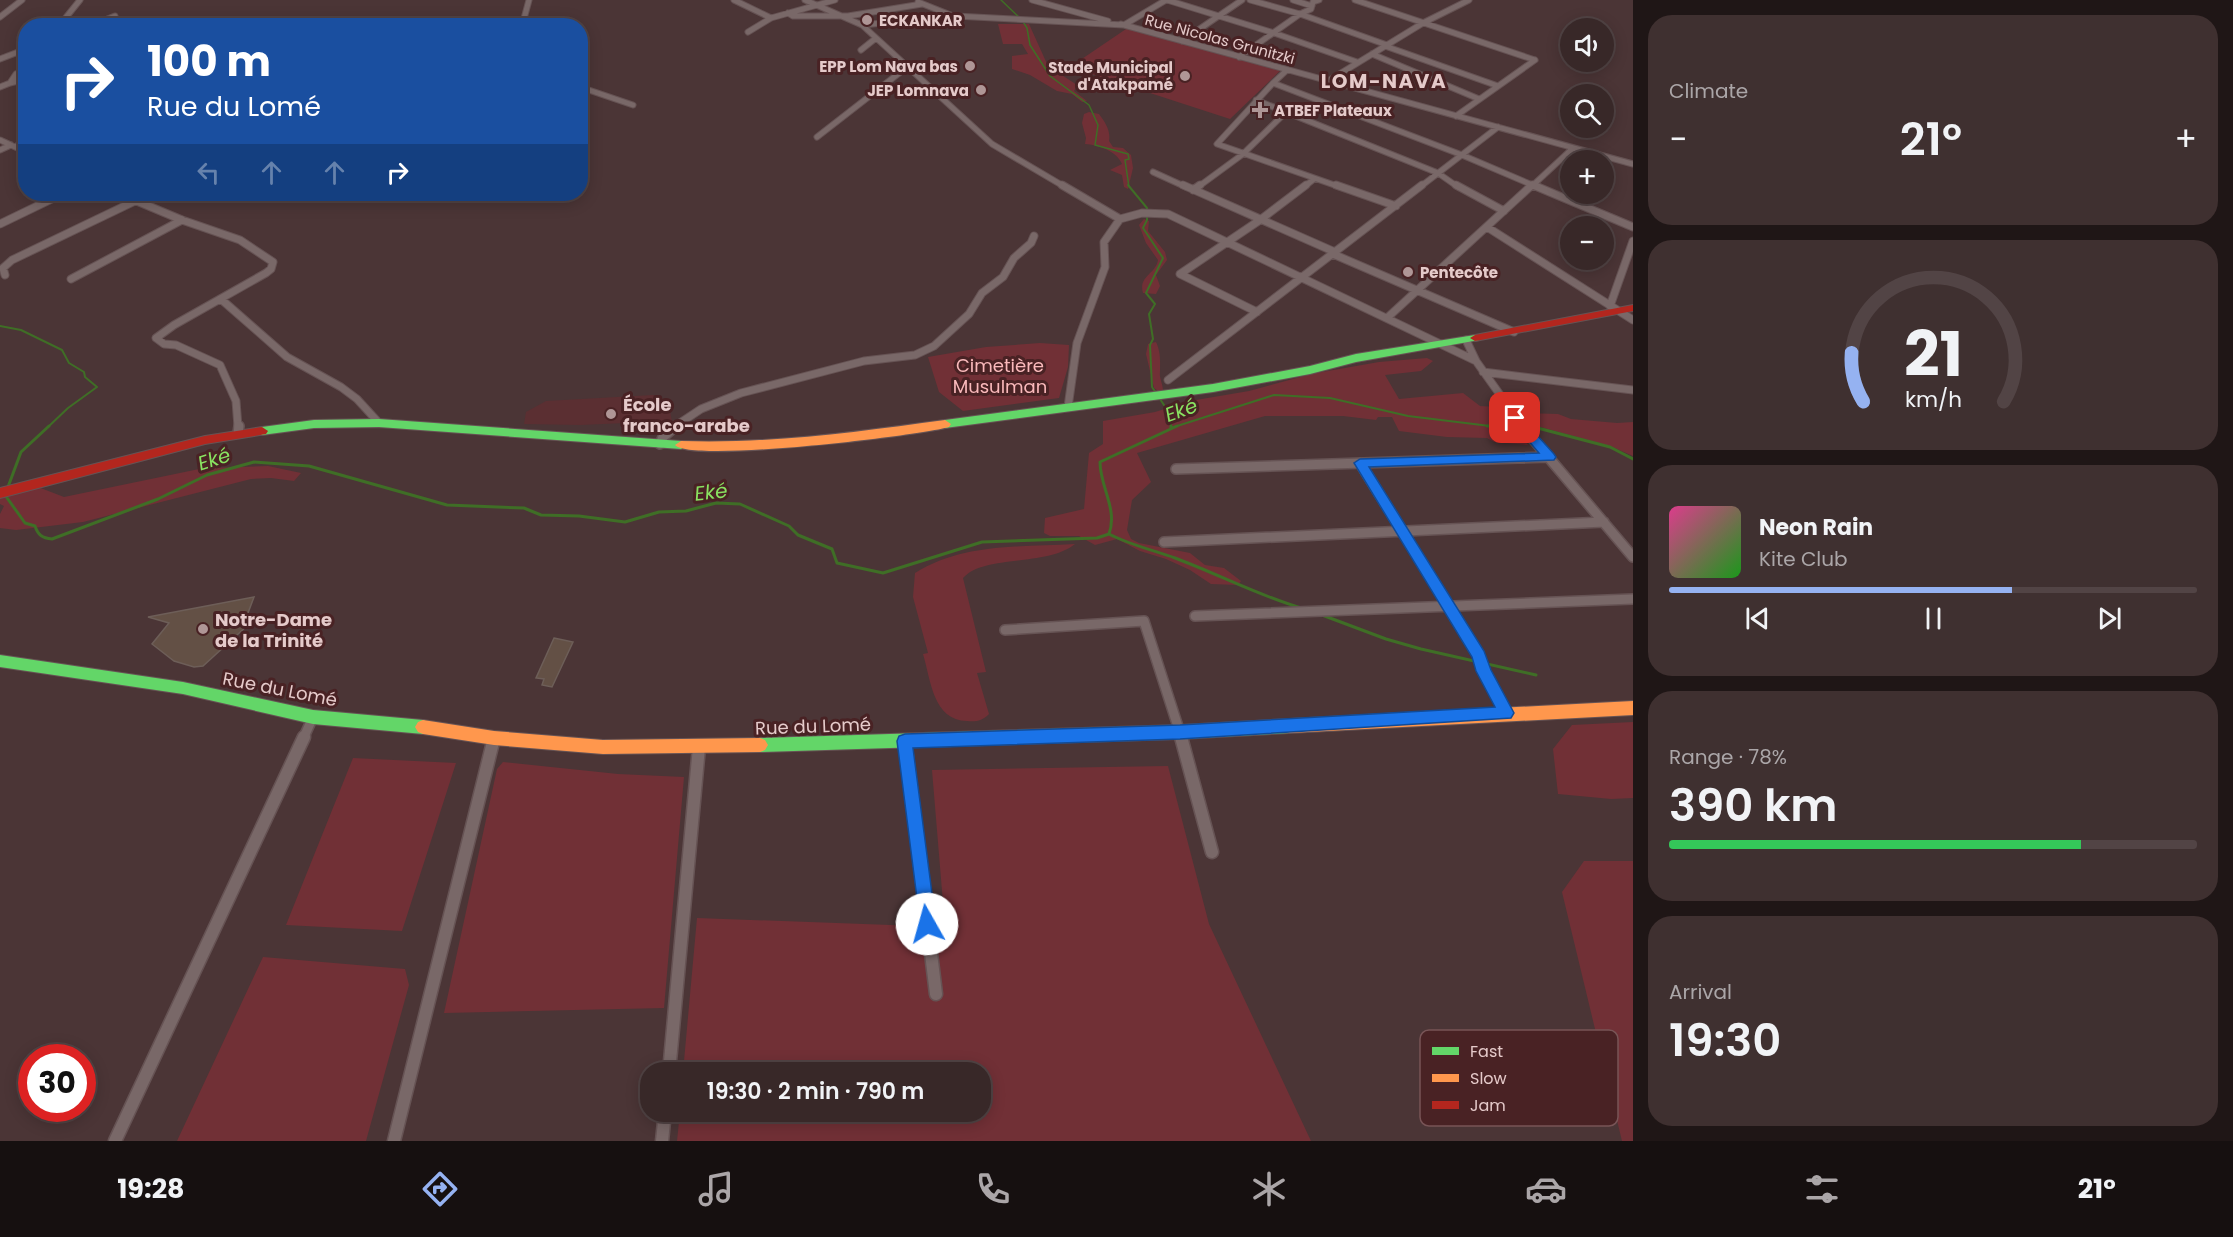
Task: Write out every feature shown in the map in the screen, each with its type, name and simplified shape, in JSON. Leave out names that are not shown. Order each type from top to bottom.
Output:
[{"type":"street","points":[[0,17],[22,0]]},
{"type":"street","points":[[65,18],[80,0]]},
{"type":"street","points":[[524,18],[529,0]]},
{"type":"street","points":[[734,0],[771,18]]},
{"type":"street","points":[[805,0],[815,6],[848,16],[862,25],[992,144],[1120,219]]},
{"type":"street","points":[[748,32],[771,18],[835,0]]},
{"type":"street","points":[[914,0],[955,16]]},
{"type":"street","points":[[1032,0],[1049,2],[1124,25],[1166,0],[1274,33],[1357,62]]},
{"type":"street","points":[[1182,41],[1242,0]]},
{"type":"street","points":[[1250,0],[1300,14],[1498,86]]},
{"type":"street","points":[[1293,0],[1312,6]]},
{"type":"street","points":[[1239,57],[1300,14],[1311,9],[1318,0]]},
{"type":"street","points":[[1357,0],[1535,60],[1456,116]]},
{"type":"street","points":[[1328,81],[1424,23],[1469,0]]},
{"type":"street","points":[[788,13],[793,16],[848,16],[922,4]]},
{"type":"street","points":[[110,18],[115,16]]},
{"type":"street","name":"Rue Nicolas Grunitzki","points":[[862,25],[955,16],[1124,25],[1633,165]]},
{"type":"street","points":[[861,50],[876,39]]},
{"type":"street","points":[[0,58],[18,52]]},
{"type":"street","points":[[1372,54],[1479,99]]},
{"type":"street","points":[[817,137],[907,67]]},
{"type":"street","points":[[1287,70],[1256,100],[1217,144],[1396,206]]},
{"type":"street","points":[[10,83],[16,74]]},
{"type":"street","points":[[0,87],[18,81]]},
{"type":"street","points":[[1273,83],[1462,155],[1633,227]]},
{"type":"street","points":[[588,90],[633,105]]},
{"type":"street","points":[[1256,100],[1438,173],[1504,211]]},
{"type":"street","points":[[1193,190],[1243,154],[1286,112]]},
{"type":"street","points":[[1168,380],[1498,127]]},
{"type":"street","points":[[0,140],[18,148]]},
{"type":"street","points":[[0,150],[18,143]]},
{"type":"street","points":[[1387,318],[1573,148]]},
{"type":"street","points":[[1153,172],[1514,332]]},
{"type":"street","points":[[1257,312],[1180,274],[1260,220],[1314,179]]},
{"type":"street","points":[[0,224],[48,201]]},
{"type":"street","points":[[4,275],[3,268],[12,260],[135,201],[240,240],[258,250],[273,262],[271,269],[222,300],[174,325],[156,338],[164,344],[176,345],[220,365],[221,372],[226,378],[240,411],[238,434]]},
{"type":"street","points":[[1068,407],[1077,343],[1106,267],[1104,242],[1120,219],[1146,213],[1167,214],[1476,361]]},
{"type":"street","points":[[71,279],[182,220]]},
{"type":"street","points":[[1487,227],[1633,320]]},
{"type":"street","points":[[660,444],[663,437],[680,422],[701,409],[741,393],[864,361],[915,355],[934,346],[969,314],[982,294],[1003,277],[1014,258],[1031,243],[1034,236]]},
{"type":"street","points":[[1614,308],[1633,241]]},
{"type":"street","points":[[222,300],[287,357],[357,399],[379,423]]},
{"type":"street","points":[[0,493],[238,434],[306,424],[379,423],[725,448],[801,444],[1165,396],[1310,370],[1356,358],[1514,332],[1614,308],[1633,308]]},
{"type":"street","points":[[1466,340],[1476,361],[1515,418],[1633,556]]},
{"type":"street","points":[[1483,372],[1629,389],[1633,398]]},
{"type":"street","points":[[1176,469],[1549,457]]},
{"type":"street","points":[[1360,463],[1479,655],[1484,671],[1506,713]]},
{"type":"street","points":[[1164,542],[1604,522]]},
{"type":"street","points":[[1195,616],[1633,599]]},
{"type":"street","points":[[1005,630],[1144,621],[1180,732],[1212,852]]},
{"type":"street","name":"Rue du Lomé","points":[[0,661],[183,688],[313,717],[419,726],[494,738],[603,747],[699,747],[1180,732],[1633,708]]},
{"type":"street","points":[[115,1141],[313,717]]},
{"type":"street","points":[[394,1141],[494,738]]},
{"type":"street","points":[[905,741],[936,994]]},
{"type":"street","points":[[670,1062],[699,747]]},
{"type":"street","points":[[662,1141],[664,1122]]},
{"type":"shaded area","points":[[653,395],[668,401],[672,421],[580,425],[524,424],[526,412],[546,401]]},
{"type":"green space","points":[[998,24],[1029,24],[1048,66],[1074,83],[1077,86],[1074,91],[1087,101],[1082,102],[1072,94],[1057,91],[1030,75],[1012,69],[1012,56],[1028,54],[1022,44],[1003,44]]},
{"type":"green space","name":"Stade Municipal d'Atakpamé","points":[[1126,29],[1281,70],[1230,119],[1070,67]]},
{"type":"green space","points":[[1089,112],[1099,114],[1107,127],[1109,141],[1113,147],[1123,148],[1131,155],[1133,168],[1128,189],[1124,187],[1122,175],[1110,170],[1122,164],[1120,159],[1101,147],[1085,144],[1086,138],[1082,123],[1084,114]]},
{"type":"green space","points":[[1144,219],[1149,221],[1148,231],[1165,252],[1167,260],[1156,275],[1160,286],[1156,294],[1143,293],[1142,287],[1158,260],[1146,243],[1139,225]]},
{"type":"green space","points":[[1156,342],[1163,391],[1154,388],[1146,354],[1148,344]]},
{"type":"green space","name":"Cimetière Musulman","points":[[1040,343],[1069,345],[1068,367],[1059,398],[963,411],[939,392],[928,357],[986,347]]},
{"type":"green space","points":[[1427,358],[1433,361],[1421,371],[1385,375],[1399,399],[1463,393],[1480,406],[1497,407],[1528,445],[1494,442],[1487,438],[1447,437],[1399,431],[1392,417],[1378,417],[1376,420],[1343,416],[1265,416],[1137,453],[1151,482],[1132,500],[1127,530],[1131,539],[1139,543],[1190,553],[1205,565],[1224,568],[1241,581],[1238,585],[1211,584],[1190,570],[1140,551],[1117,539],[1095,545],[1079,536],[1050,536],[1044,533],[1045,518],[1084,509],[1089,453],[1103,444],[1103,421],[1155,412],[1190,401],[1249,391],[1311,374],[1379,362]]},
{"type":"green space","points":[[1521,413],[1558,414],[1571,419],[1617,423],[1633,422],[1633,456],[1610,446],[1529,424]]},
{"type":"green space","points":[[268,466],[301,473],[294,481],[271,478],[251,479],[83,522],[16,530],[0,528],[0,514],[4,506],[0,504],[0,498],[38,487],[64,497],[204,468]]},
{"type":"green space","points":[[1075,544],[1049,556],[985,566],[963,578],[986,672],[977,673],[989,714],[981,720],[967,721],[947,714],[940,706],[931,687],[923,654],[928,653],[913,597],[915,573],[933,563],[972,551]]},
{"type":"green space","points":[[1633,722],[1633,798],[1611,799],[1558,794],[1553,749],[1572,725]]},
{"type":"green space","points":[[353,758],[456,763],[402,931],[286,925]]},
{"type":"green space","points":[[503,762],[618,774],[684,777],[664,1008],[444,1013],[497,769]]},
{"type":"green space","points":[[1168,766],[1209,924],[1311,1141],[677,1141],[679,1122],[991,1122],[991,1062],[684,1062],[697,918],[945,927],[932,770]]},
{"type":"green space","points":[[1584,861],[1633,861],[1633,1141],[1622,1141],[1618,1124],[1618,1030],[1595,1030],[1562,892]]},
{"type":"green space","points":[[263,957],[405,969],[409,985],[366,1141],[177,1141]]},
{"type":"building","name":"Notre-Dame de la Trinité","points":[[254,597],[248,613],[248,625],[203,666],[194,667],[174,661],[152,644],[169,623],[148,617]]},
{"type":"building","points":[[554,638],[573,642],[552,687],[542,685],[544,679],[536,678]]},
{"type":"waterway","points":[[1001,0],[1022,20],[1027,28],[1030,45],[1050,76],[1089,105],[1098,125],[1095,145],[1128,154],[1129,159],[1125,160],[1129,186]]},
{"type":"waterway","points":[[1129,186],[1147,208],[1147,220],[1143,228],[1163,258],[1146,293],[1155,304],[1149,314],[1153,339],[1150,345],[1152,387],[1170,414],[1171,427]]},
{"type":"waterway","name":"Eké","points":[[0,326],[21,330],[62,350],[69,363],[84,372],[85,377],[97,387],[68,408],[48,427]]},
{"type":"waterway","name":"Eké","points":[[1177,426],[1274,395],[1330,398],[1408,416],[1490,426]]},
{"type":"waterway","name":"Eké","points":[[1490,426],[1528,425],[1536,427]]},
{"type":"waterway","name":"Eké","points":[[49,426],[21,452],[5,495],[25,523],[35,526],[41,536],[49,539],[158,499],[207,475],[254,462],[309,466],[447,505],[524,508],[541,515],[579,516],[625,522],[659,512],[686,511],[716,503],[740,504],[789,526],[798,535],[832,549],[837,563],[883,573],[982,542],[1097,538],[1109,534]]},
{"type":"waterway","name":"Eké","points":[[1109,534],[1110,507],[1100,462],[1177,426]]},
{"type":"waterway","name":"Eké","points":[[1490,426],[1503,426]]},
{"type":"waterway","name":"Eké","points":[[1530,426],[1610,447],[1633,459]]},
{"type":"waterway","points":[[1109,534],[1301,608]]},
{"type":"waterway","points":[[1322,615],[1386,639],[1421,649],[1536,675]]},
{"type":"traffic: fast","points":[[945,424],[1213,388],[1310,370],[1356,358],[1475,338]]},
{"type":"traffic: fast","points":[[262,431],[314,424],[379,423],[681,445]]},
{"type":"traffic: fast","points":[[0,661],[183,688],[313,717],[423,727]]},
{"type":"traffic: fast","points":[[760,745],[1180,732],[1289,726]]},
{"type":"traffic: slow","points":[[681,445],[780,444],[846,438],[945,424]]},
{"type":"traffic: slow","points":[[1289,726],[1633,708]]},
{"type":"traffic: slow","points":[[423,727],[494,738],[603,747],[760,745]]},
{"type":"traffic: jam","points":[[1475,338],[1633,308]]},
{"type":"traffic: jam","points":[[0,493],[205,440],[262,431]]},
{"type":"place","name":"ECKANKAR","points":[[867,20]]},
{"type":"place","name":"EPP Lom Nava bas","points":[[970,66]]},
{"type":"place","name":"Stade Municipal d'Atakpamé","points":[[1185,76]]},
{"type":"place","name":"JEP Lomnava","points":[[981,90]]},
{"type":"place","name":"ATBEF Plateaux","points":[[1260,110]]},
{"type":"place","name":"Pentecôte","points":[[1408,272]]},
{"type":"place","name":"École franco-arabe","points":[[611,414]]},
{"type":"place","name":"Notre-Dame de la Trinité","points":[[203,629]]},
{"type":"district","name":"LOM-NAVA","points":[[1384,81]]},
{"type":"route","points":[[927,924],[905,741],[1180,732],[1506,713],[1484,671],[1479,655],[1360,463],[1549,457],[1515,418]]}]
